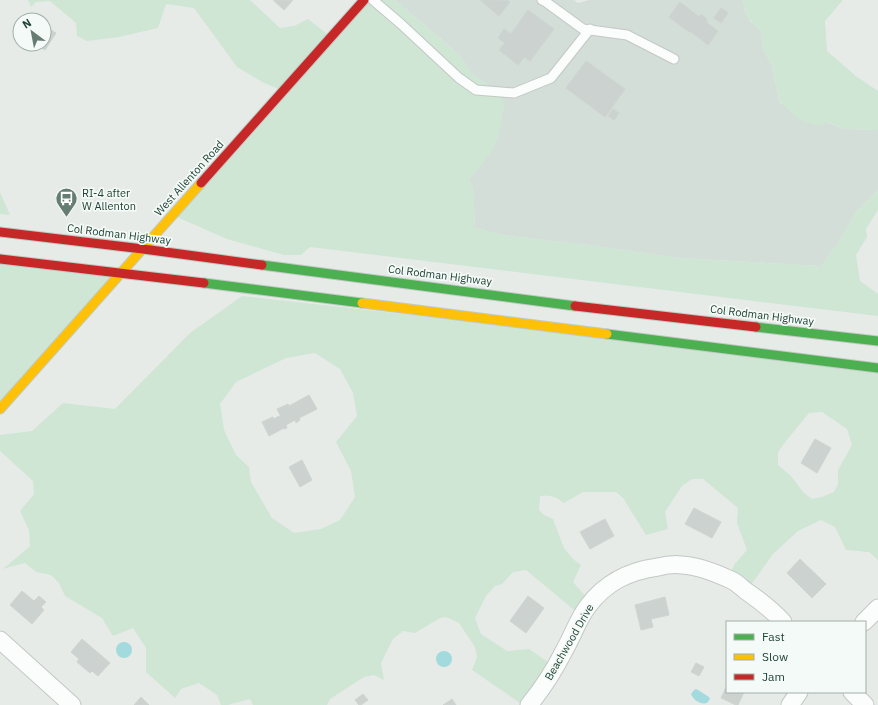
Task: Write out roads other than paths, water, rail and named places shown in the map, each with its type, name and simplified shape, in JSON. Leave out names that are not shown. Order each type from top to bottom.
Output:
[{"type":"main road","name":"West Allenton Road","points":[[0,409],[364,0]]},
{"type":"main road","name":"Col Rodman Highway","points":[[0,232],[143,249],[586,307],[878,341]]},
{"type":"main road","points":[[0,259],[878,368]]},
{"type":"street","name":"Beachwood Drive","points":[[529,705],[552,673],[577,624],[588,607],[599,593],[627,574],[643,569],[671,564],[707,570],[732,580],[764,604],[782,621]]},
{"type":"street","points":[[865,621],[878,608]]},
{"type":"street","points":[[0,640],[72,705]]},
{"type":"street","points":[[790,705],[798,693]]},
{"type":"street","points":[[853,693],[865,705]]},
{"type":"lane","points":[[373,0],[401,24],[458,78],[476,90],[514,93],[551,78],[590,29]]},
{"type":"lane","points":[[542,0],[583,28],[627,35],[674,59]]},
{"type":"water","points":[[124,642],[130,644],[132,650],[130,656],[124,658],[118,656],[116,650],[118,644]]},
{"type":"water","points":[[444,651],[450,653],[452,659],[450,665],[444,667],[438,665],[436,659],[438,653]]},
{"type":"water","points":[[696,689],[709,697],[710,699],[707,703],[700,703],[694,698],[691,694]]},
{"type":"place","name":"RI-4 after W Allenton","points":[[66,218]]}]
